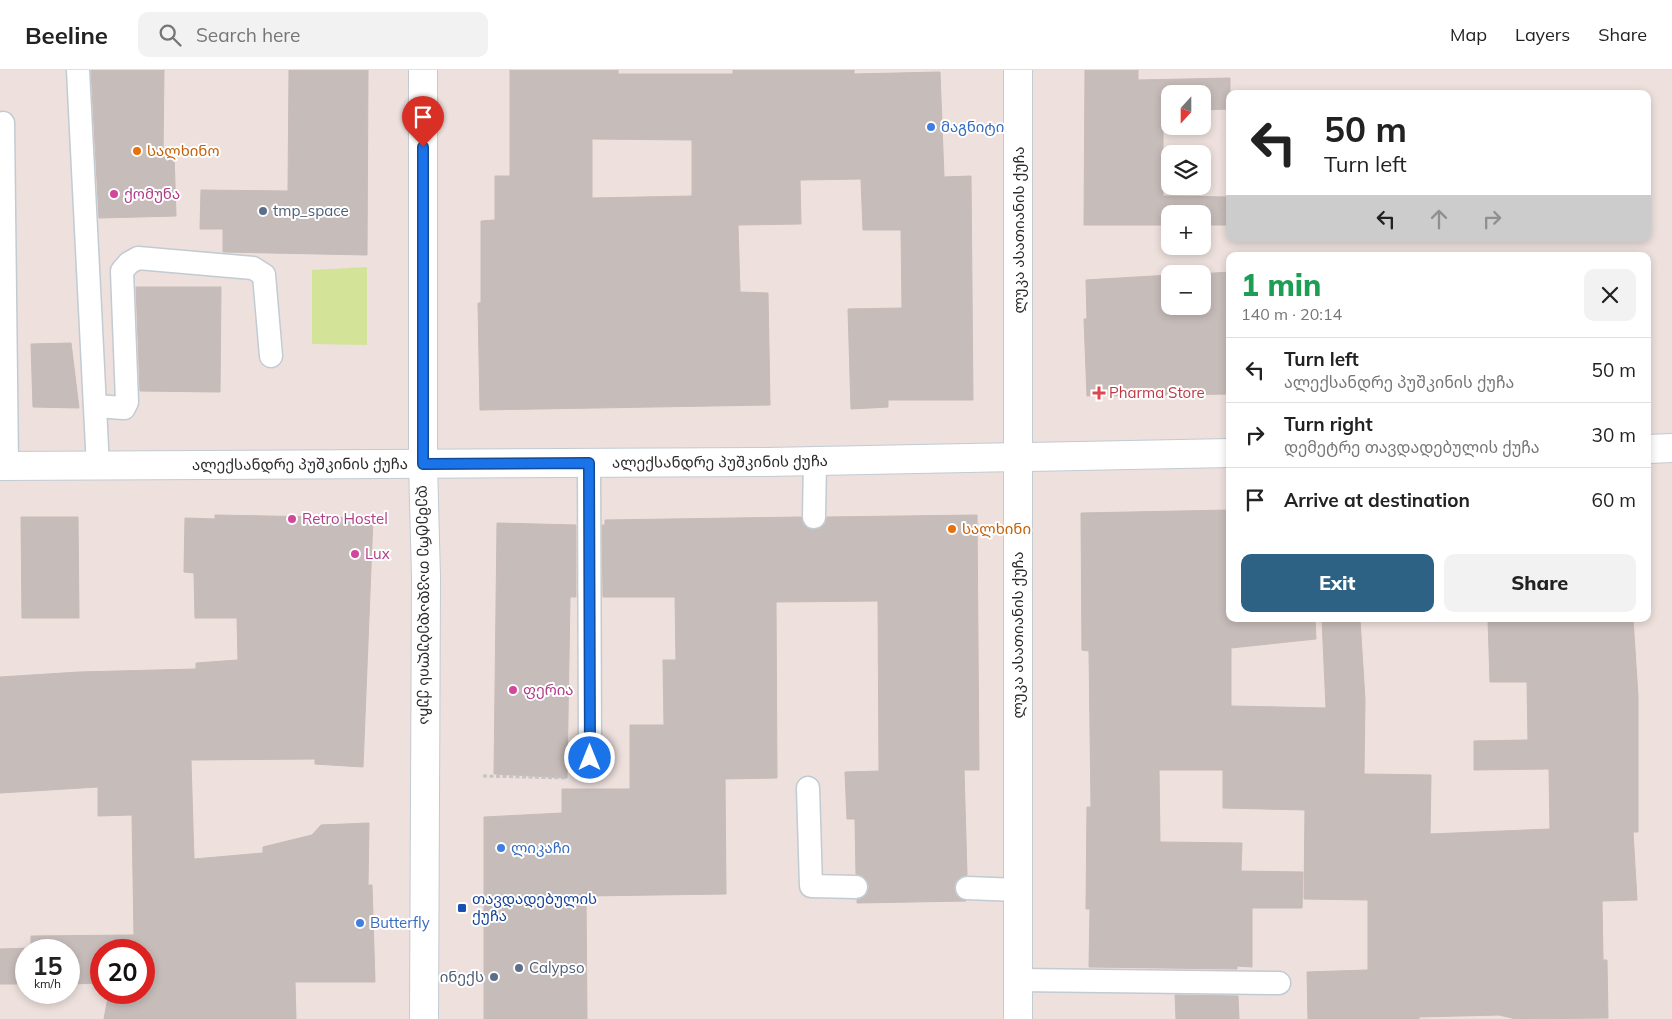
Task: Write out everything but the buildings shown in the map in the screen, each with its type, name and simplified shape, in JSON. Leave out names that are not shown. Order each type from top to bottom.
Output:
[{"type":"street","name":"დემეტრე თავდადებულის ქუჩა","points":[[423,70],[423,464],[426,577],[424,1019]]},
{"type":"street","name":"ლუკა ასათიანის ქუჩა","points":[[1018,70],[1018,1019]]},
{"type":"street","points":[[1651,449],[1672,448]]},
{"type":"street","name":"ალექსანდრე პუშკინის ქუჩა","points":[[4,466],[98,467],[815,461],[1226,453]]},
{"type":"lane","points":[[78,70],[98,467]]},
{"type":"lane","points":[[4,123],[4,466]]},
{"type":"lane","points":[[95,406],[124,408],[128,402],[122,271],[129,263],[138,258],[253,268],[264,275],[271,356]]},
{"type":"lane","points":[[814,517],[815,461]]},
{"type":"lane","points":[[589,463],[590,758]]},
{"type":"lane","points":[[808,788],[811,886],[856,887]]},
{"type":"lane","points":[[967,888],[1018,890]]},
{"type":"lane","points":[[1018,980],[1279,983]]},
{"type":"path","points":[[484,776],[590,778],[590,758]]},
{"type":"green space","points":[[367,267],[367,345],[312,344],[312,270]]},
{"type":"place","name":"მაგნიტი","points":[[931,127]]},
{"type":"place","name":"სალხინო","points":[[137,151]]},
{"type":"place","name":"ქომუნა","points":[[114,194]]},
{"type":"place","name":"tmp_space","points":[[263,211]]},
{"type":"place","name":"Pharma Store","points":[[1099,393]]},
{"type":"place","name":"Retro Hostel","points":[[292,519]]},
{"type":"place","name":"სალხინი","points":[[952,529]]},
{"type":"place","name":"Lux","points":[[355,554]]},
{"type":"place","name":"ფერია","points":[[513,690]]},
{"type":"place","name":"ლიკაჩი","points":[[501,848]]},
{"type":"place","name":"თავდადებულის ქუჩა","points":[[462,908]]},
{"type":"place","name":"Butterfly","points":[[360,923]]},
{"type":"place","name":"Calypso","points":[[519,968]]},
{"type":"place","name":"ინექს","points":[[494,977]]},
{"type":"route","points":[[423,147],[423,464],[589,463],[590,758]]}]
